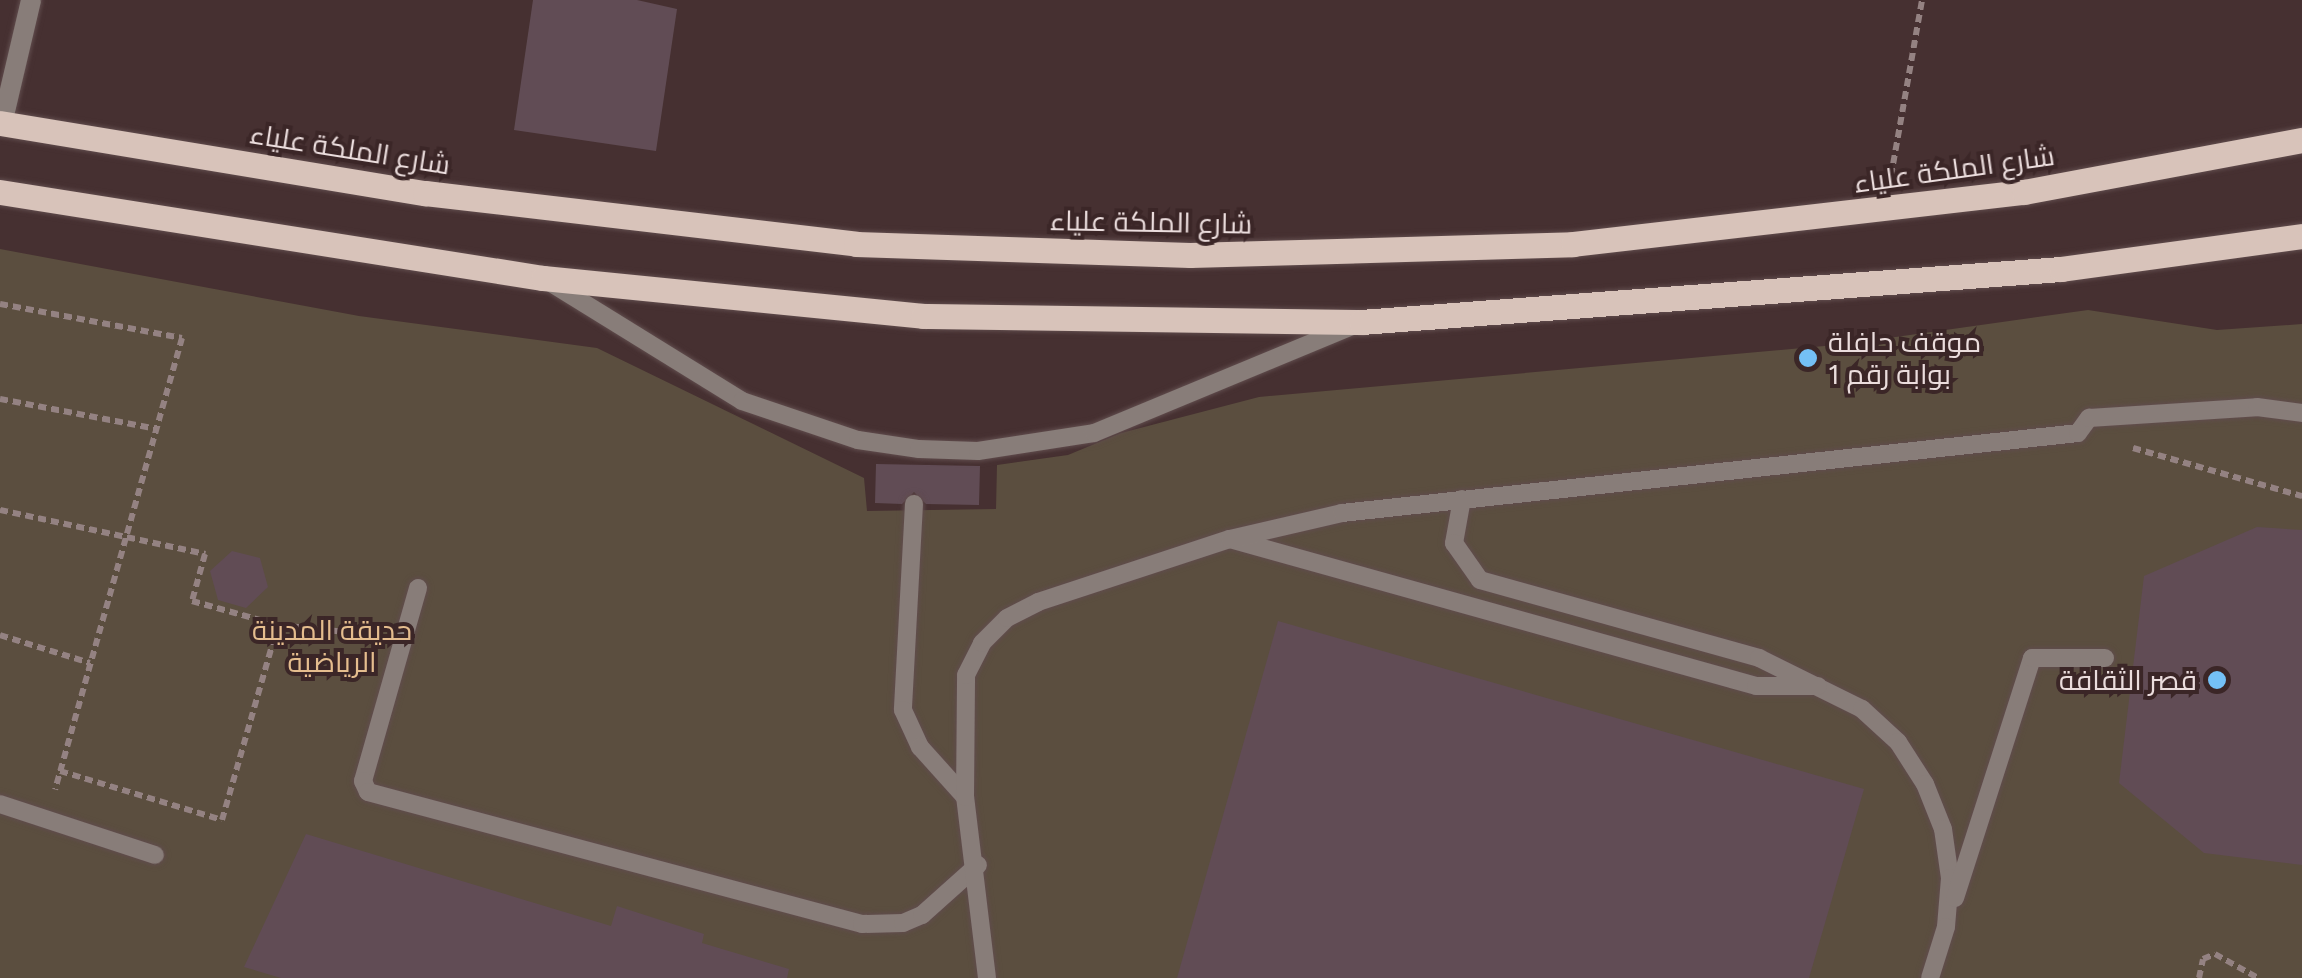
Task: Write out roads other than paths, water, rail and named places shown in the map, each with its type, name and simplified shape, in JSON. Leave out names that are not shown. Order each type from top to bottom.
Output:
[{"type":"main road","name":"شارع الملكة علياء","points":[[1,123],[425,192],[856,244],[1190,255],[1405,252],[1573,244],[2043,189],[2302,140]]},
{"type":"main road","points":[[0,192],[544,278],[924,316],[1360,322],[2062,270],[2302,236]]},
{"type":"street","points":[[1,123],[31,0]]},
{"type":"lane","points":[[544,278],[742,401],[798,424],[918,457],[1094,433],[1360,322]]},
{"type":"lane","points":[[986,978],[978,865],[965,797],[966,675],[982,643],[1007,618],[1230,538],[1323,516],[2078,432],[2089,418],[2258,407],[2302,413]]},
{"type":"lane","points":[[1462,498],[1454,543],[1480,580],[1759,658],[1862,709],[1898,742],[1925,784],[1948,862],[1946,927]]},
{"type":"lane","points":[[914,504],[903,710],[920,747],[965,797]]},
{"type":"lane","points":[[1230,538],[1756,686],[1818,686]]},
{"type":"lane","points":[[418,588],[363,781],[368,792],[872,925],[922,915],[978,865]]},
{"type":"lane","points":[[1930,978],[2032,658],[2105,658]]},
{"type":"lane","points":[[0,804],[155,855]]},
{"type":"place","name":"موقف حافلة بوابة رقم 1","points":[[1808,358]]},
{"type":"place","name":"قصر الثقافة","points":[[2217,680]]},
{"type":"park label","name":"حديقة المدينة الرياضية","points":[[332,646]]}]
